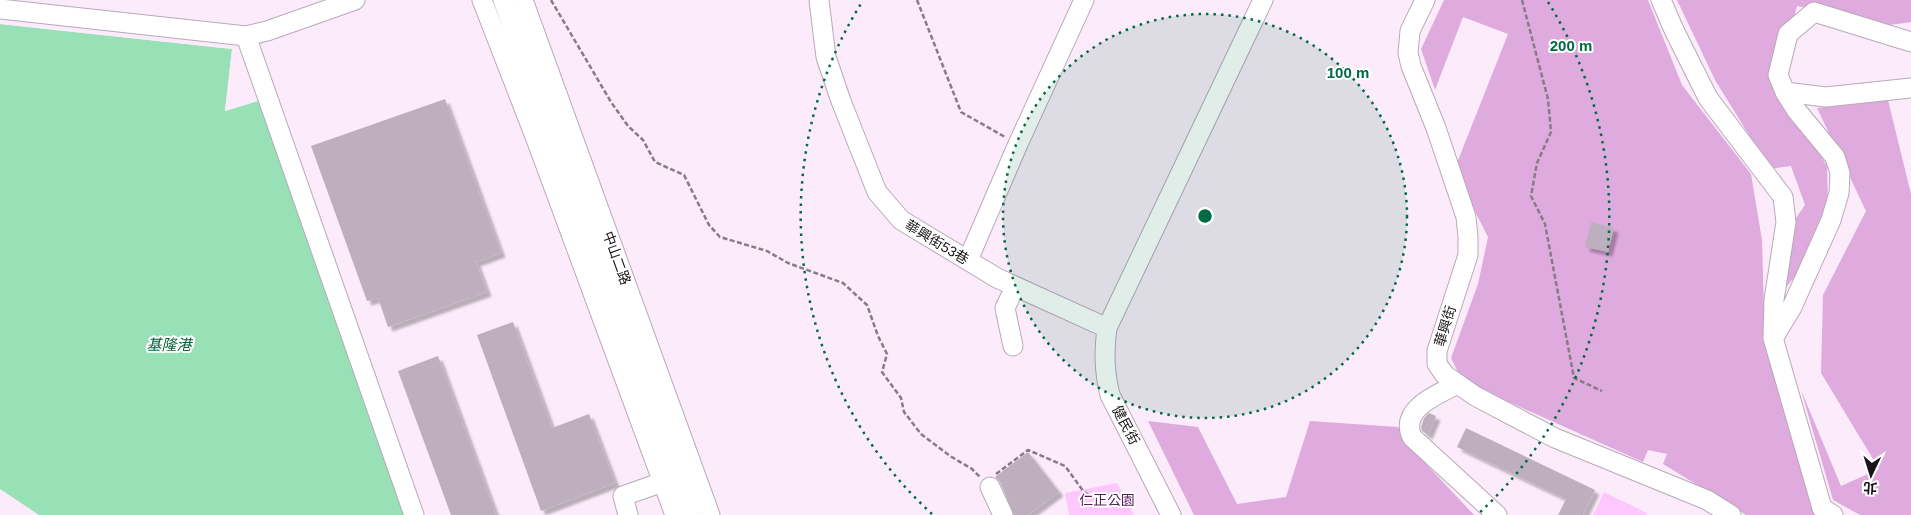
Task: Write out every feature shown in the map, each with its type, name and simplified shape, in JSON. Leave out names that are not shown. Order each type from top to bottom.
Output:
[{"type":"street","points":[[0,9],[246,36],[267,31],[355,0]]},
{"type":"street","points":[[504,0],[484,3],[669,480],[675,515]]},
{"type":"street","name":"中山二路","points":[[504,0],[669,480],[690,515]]},
{"type":"street","name":"中山二路","points":[[523,0],[710,515]]},
{"type":"street","name":"華興街53巷","points":[[819,0],[826,57],[841,100],[878,192],[901,220],[997,278],[1107,328]]},
{"type":"street","points":[[968,260],[1018,144],[1084,0]]},
{"type":"street","name":"華興街","points":[[1425,0],[1410,31],[1408,53],[1411,66],[1436,128],[1466,217],[1468,238],[1468,255],[1437,351],[1437,364],[1445,375],[1475,396],[1555,438],[1703,508],[1732,515]]},
{"type":"street","points":[[1661,0],[1708,98],[1783,197],[1786,222],[1774,300],[1773,338],[1822,508],[1833,515]]},
{"type":"street","points":[[1107,328],[1258,2]]},
{"type":"street","points":[[1773,338],[1792,307],[1831,220],[1838,193],[1840,173],[1835,158],[1798,111],[1785,92],[1778,75],[1788,34],[1814,12],[1911,42]]},
{"type":"street","points":[[246,36],[414,515]]},
{"type":"street","points":[[1785,92],[1826,96],[1911,88]]},
{"type":"street","points":[[1013,346],[1005,308],[1015,287]]},
{"type":"street","name":"健民街","points":[[1107,328],[1104,353],[1105,374],[1110,395],[1172,515]]},
{"type":"street","points":[[1458,384],[1425,401],[1412,415],[1408,429],[1412,437],[1497,515]]},
{"type":"street","points":[[628,515],[623,496],[694,472]]},
{"type":"street","points":[[987,485],[1003,515]]},
{"type":"path","points":[[551,0],[611,102],[628,126],[643,140],[655,162],[684,175],[709,225],[720,237],[767,250],[788,264],[842,283],[867,305],[878,336],[887,354],[882,372],[901,398],[904,412],[921,434],[950,456],[972,468],[987,485],[1028,450],[1065,466],[1084,492],[1102,503]]},
{"type":"path","points":[[917,0],[961,112],[1018,144]]},
{"type":"path","points":[[1522,0],[1548,99],[1551,132],[1537,163],[1531,196],[1545,224],[1574,378],[1602,391]]},
{"type":"green space","name":"仁正公園","points":[[1117,483],[1134,515],[1069,515],[1065,493]]},
{"type":"green space","points":[[1604,492],[1647,513],[1646,515],[1593,515]]},
{"type":"shaded area","points":[[1444,0],[1648,0],[1682,85],[1751,174],[1762,240],[1765,344],[1819,515],[1746,515],[1663,464],[1667,454],[1648,450],[1643,462],[1462,381],[1451,358],[1478,284],[1488,237],[1469,200],[1457,163],[1508,34],[1463,17],[1435,90],[1421,49]]},
{"type":"shaded area","points":[[1677,0],[1911,0],[1911,22],[1890,25],[1797,6],[1776,83],[1827,166],[1828,201],[1797,274],[1782,292],[1796,218],[1805,205],[1791,166],[1770,169],[1715,80]]},
{"type":"shaded area","points":[[1888,100],[1911,194],[1911,515],[1860,515],[1833,500],[1801,390],[1841,486],[1879,469],[1821,373],[1823,295],[1866,211],[1817,108]]},
{"type":"shaded area","points":[[1148,421],[1198,427],[1237,504],[1286,497],[1310,421],[1398,427],[1412,449],[1474,515],[1194,515]]},
{"type":"water","name":"基隆港","points":[[0,24],[232,49],[225,111],[261,100],[412,515],[39,515],[0,489]]},
{"type":"pier","points":[[0,21],[232,46],[234,49],[227,108],[261,98],[261,100],[225,111],[232,49],[0,24]]},
{"type":"building","points":[[445,99],[501,253],[476,262],[487,292],[388,327],[378,298],[367,301],[311,146]]},
{"type":"building","points":[[1591,222],[1614,228],[1608,252],[1585,247]]},
{"type":"building","points":[[513,322],[552,428],[589,414],[615,483],[541,511],[477,335]]},
{"type":"building","points":[[438,356],[496,515],[451,515],[398,371]]},
{"type":"building","points":[[1429,413],[1436,416],[1428,435],[1422,431],[1421,427],[1424,418]]},
{"type":"building","points":[[1466,428],[1595,490],[1583,515],[1558,515],[1566,499],[1457,447]]},
{"type":"building","points":[[1028,452],[1059,492],[1028,515],[1014,515],[1000,482],[995,477]]}]
